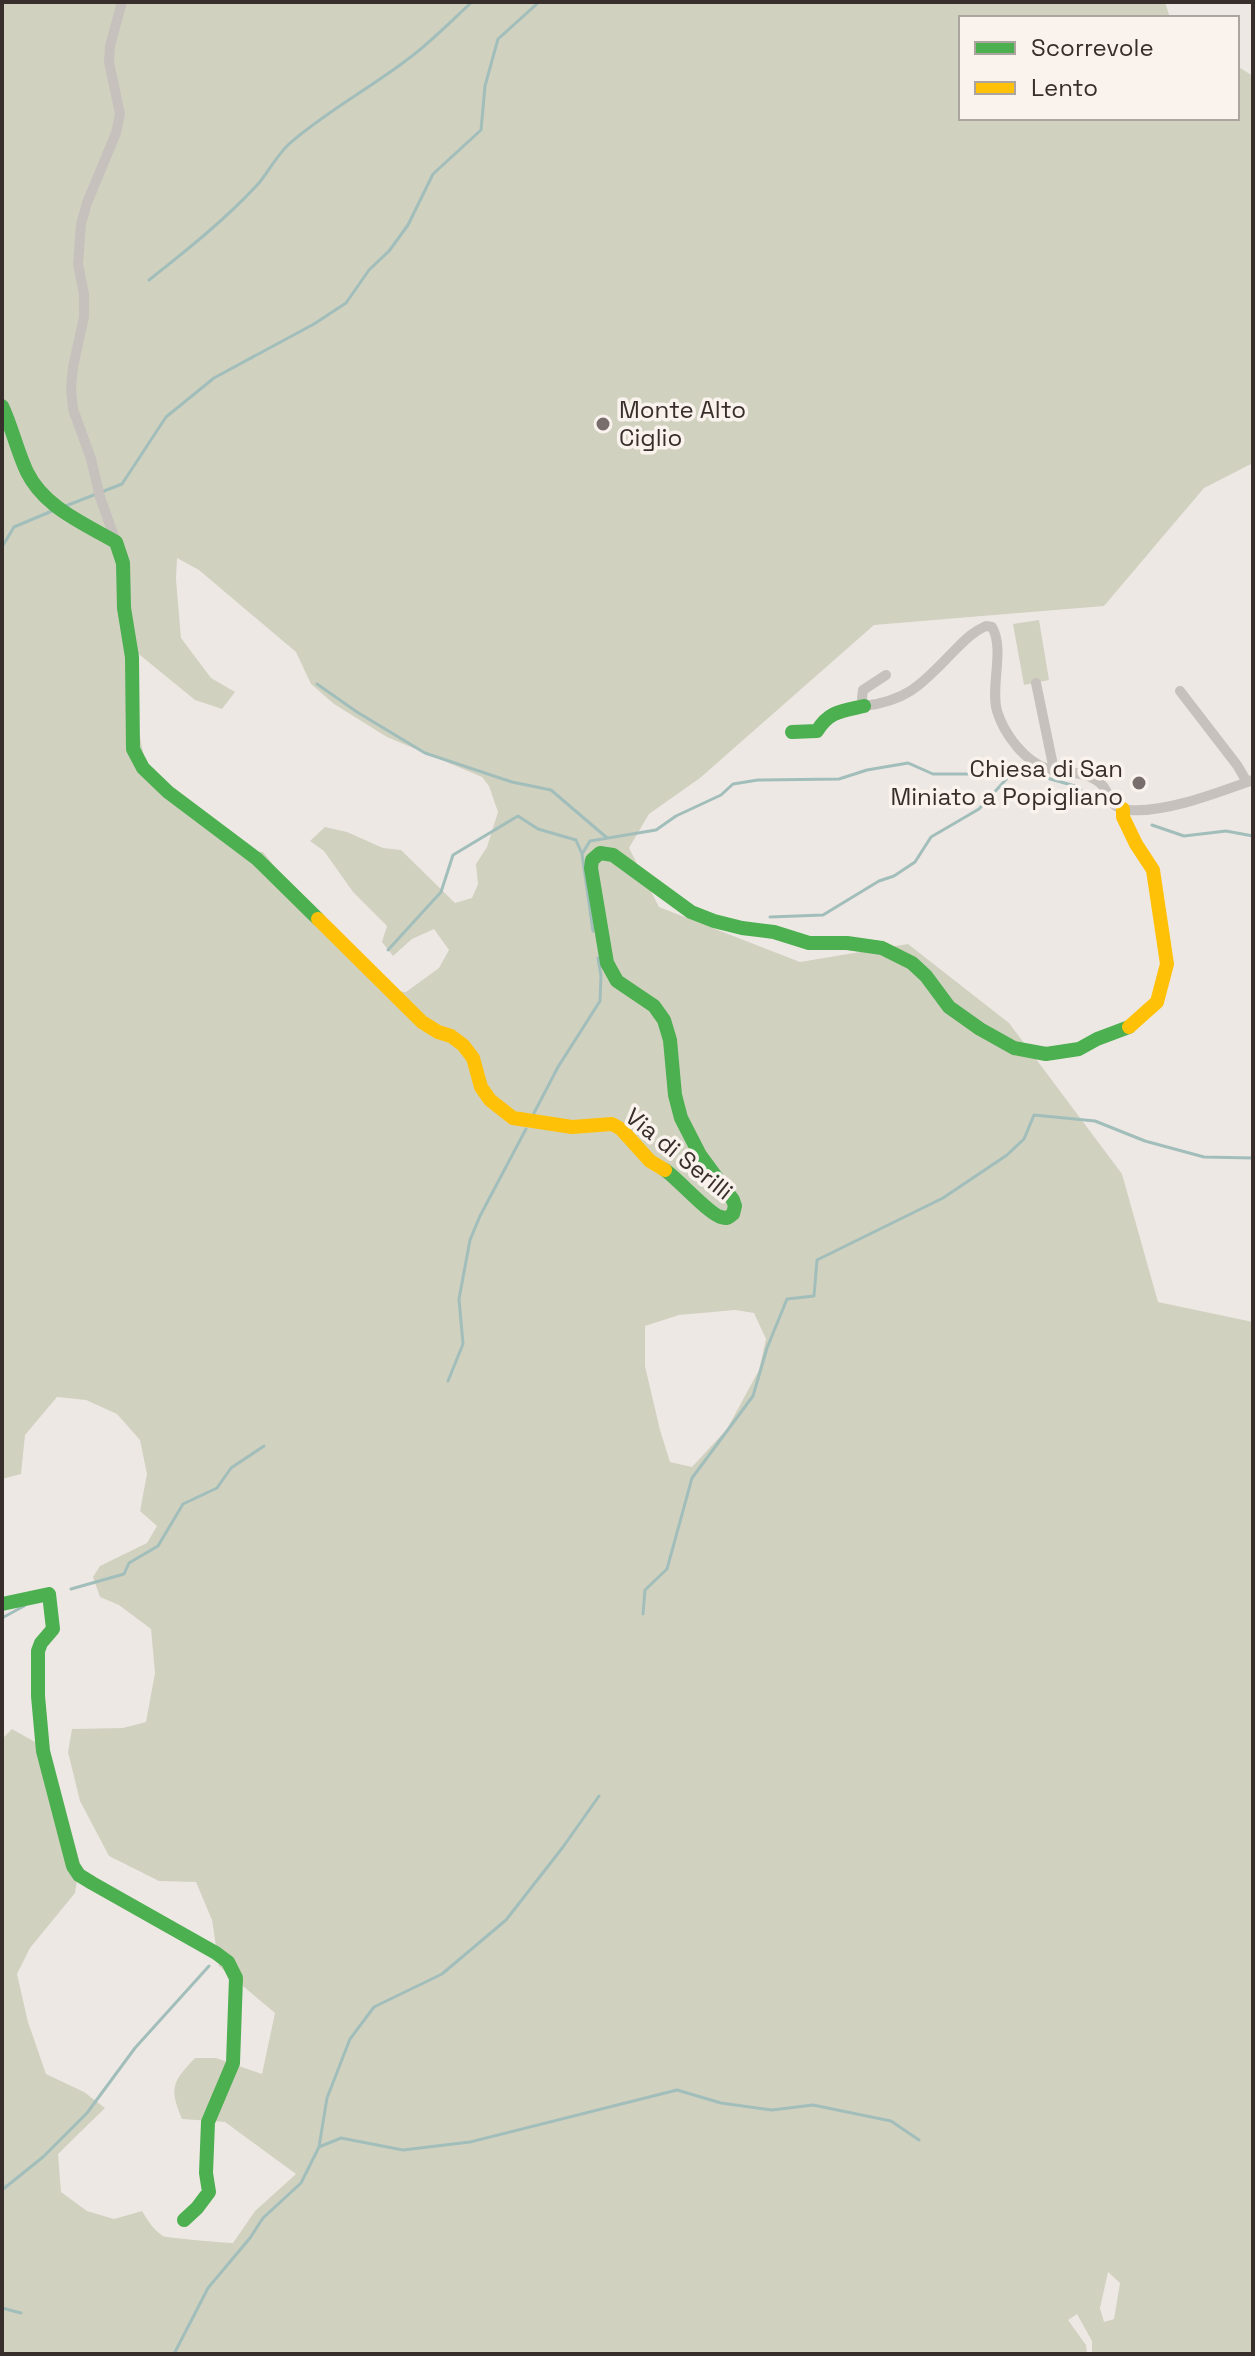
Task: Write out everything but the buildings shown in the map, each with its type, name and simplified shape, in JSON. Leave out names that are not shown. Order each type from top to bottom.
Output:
[{"type":"street","points":[[116,542],[73,409],[71,389],[84,317],[78,247],[87,203],[116,133],[120,114],[109,62],[110,46],[122,2]]},
{"type":"street","points":[[2,406],[12,425],[26,471],[45,498],[116,542]]},
{"type":"street","name":"Via di Serilli","points":[[116,542],[123,563],[124,608],[132,657],[133,749],[143,768],[168,792],[257,859],[422,1022],[463,1045],[473,1058],[481,1087],[490,1100],[513,1118],[572,1127],[612,1124],[621,1129],[650,1161],[678,1179],[717,1217],[727,1218],[733,1214],[735,1206],[693,1145],[682,1122],[676,1104],[671,1052],[663,1020],[647,999],[616,980],[609,967],[591,868],[596,855],[613,855],[691,912],[705,918],[742,928],[774,932],[809,943],[847,943],[882,948],[912,963],[949,1007],[980,1029],[1014,1048],[1046,1054],[1079,1049],[1130,1027],[1157,1002],[1167,964],[1153,870],[1136,844],[1123,817],[1123,809]]},
{"type":"street","points":[[792,732],[817,731],[825,718],[909,694],[972,633],[986,626],[992,627],[997,642],[997,709],[1016,744],[1029,760],[1099,782],[1117,808],[1138,811],[1210,796],[1250,781],[1180,691]]},
{"type":"street","points":[[864,706],[863,690],[886,675]]},
{"type":"street","points":[[1036,683],[1054,770]]},
{"type":"street","points":[[2,1604],[49,1594],[53,1629],[38,1651],[38,1696],[43,1751],[73,1866],[79,1875],[92,1883],[216,1953],[228,1962],[236,1978],[233,2063],[208,2122],[206,2173],[209,2192],[184,2220]]},
{"type":"green space","points":[[2,2],[1165,2],[1169,16],[959,16],[959,120],[1239,120],[1239,67],[1253,76],[1253,463],[1204,488],[1104,606],[874,625],[700,778],[649,814],[629,848],[659,907],[800,962],[908,944],[1009,1023],[1122,1174],[1158,1302],[1253,1322],[1253,2354],[1092,2354],[1092,2341],[1077,2314],[1068,2320],[1086,2345],[1087,2354],[2,2354],[2,1739],[12,1729],[49,1750],[80,1863],[75,1893],[30,1948],[17,1974],[28,2022],[46,2074],[84,2092],[105,2108],[58,2154],[61,2192],[87,2211],[114,2219],[142,2211],[163,2236],[233,2243],[255,2211],[296,2174],[225,2122],[182,2119],[174,2092],[177,2080],[187,2066],[195,2058],[216,2058],[262,2074],[275,2013],[219,1966],[212,1920],[196,1882],[159,1881],[109,1856],[80,1801],[68,1752],[72,1729],[123,1728],[146,1722],[155,1673],[151,1629],[119,1605],[100,1597],[93,1577],[100,1566],[147,1543],[157,1526],[140,1511],[147,1474],[140,1440],[117,1414],[86,1400],[57,1397],[25,1435],[21,1474],[2,1479]],"holes":[[[177,558],[199,570],[296,652],[311,684],[334,704],[387,737],[482,777],[489,786],[498,812],[487,847],[476,864],[478,884],[472,898],[455,903],[401,850],[383,848],[347,832],[325,827],[310,841],[324,851],[353,892],[387,926],[382,942],[393,956],[412,939],[434,929],[449,950],[439,968],[406,992],[395,991],[284,878],[263,852],[250,851],[145,762],[139,732],[135,651],[195,700],[222,709],[235,692],[211,678],[181,638]],[[735,1310],[754,1313],[766,1339],[759,1370],[727,1429],[692,1467],[670,1462],[645,1366],[645,1326],[679,1315]],[[1108,2272],[1120,2283],[1114,2319],[1104,2322],[1100,2308]]]},
{"type":"green space","points":[[1039,620],[1049,680],[1024,685],[1013,624]]},
{"type":"waterway","points":[[149,280],[233,209],[259,183],[289,144],[433,39],[472,2]]},
{"type":"waterway","points":[[63,507],[122,484],[166,417],[214,378],[314,324],[346,303],[369,270],[389,251],[408,225],[433,174],[481,130],[485,86],[498,39],[539,2]]},
{"type":"waterway","points":[[2,547],[14,527],[52,511]]},
{"type":"waterway","points":[[317,684],[425,753],[512,782],[551,790],[606,837]]},
{"type":"waterway","points":[[593,931],[582,854],[590,841],[656,830],[676,816],[721,795],[733,784],[758,780],[839,779],[867,770],[908,763],[933,774],[1033,774],[1075,786],[1097,802]]},
{"type":"waterway","points":[[770,917],[823,915],[879,881],[894,876],[915,862],[931,837],[979,809],[1011,774]]},
{"type":"waterway","points":[[388,950],[441,892],[453,855],[518,816],[538,829],[576,840],[582,854]]},
{"type":"waterway","points":[[1152,825],[1184,836],[1226,831],[1253,836]]},
{"type":"waterway","points":[[533,1115],[558,1067],[600,1001],[598,958]]},
{"type":"waterway","points":[[643,1614],[645,1590],[667,1569],[692,1478],[753,1396],[767,1348],[787,1299],[814,1296],[817,1260],[943,1198],[1007,1155],[1024,1139],[1034,1115],[1095,1121],[1145,1141],[1204,1157],[1253,1158]]},
{"type":"waterway","points":[[448,1381],[463,1344],[459,1299],[470,1240],[526,1129]]},
{"type":"waterway","points":[[71,1589],[124,1574],[129,1563],[158,1546],[183,1504],[217,1488],[231,1468],[264,1446]]},
{"type":"waterway","points":[[2,1618],[24,1606]]},
{"type":"waterway","points":[[174,2354],[208,2288],[263,2218],[301,2183],[319,2147],[327,2098],[350,2039],[374,2007],[442,1974],[506,1920],[599,1796]]},
{"type":"waterway","points":[[2,2190],[43,2157],[87,2113],[135,2048],[209,1966]]},
{"type":"waterway","points":[[319,2147],[341,2138],[403,2150],[470,2142],[677,2090],[721,2103],[772,2110],[813,2105],[891,2121],[919,2140]]},
{"type":"waterway","points":[[2,2308],[21,2313]]},
{"type":"traffic: fast","points":[[2,406],[23,464],[43,495],[66,513],[116,542],[123,563],[124,608],[132,657],[133,749],[143,768],[168,792],[257,859],[318,919]]},
{"type":"traffic: fast","points":[[792,732],[817,731],[831,716],[864,706]]},
{"type":"traffic: fast","points":[[665,1170],[716,1215],[726,1218],[733,1214],[733,1200],[700,1155],[681,1118],[675,1095],[670,1040],[664,1020],[654,1006],[617,981],[607,963],[591,868],[592,860],[600,853],[613,855],[691,912],[714,921],[774,932],[809,943],[847,943],[882,948],[912,963],[949,1007],[1014,1048],[1046,1054],[1079,1049],[1129,1027]]},
{"type":"traffic: fast","points":[[2,1604],[49,1594],[53,1629],[38,1651],[38,1696],[43,1751],[73,1866],[79,1875],[92,1883],[216,1953],[228,1962],[236,1978],[233,2063],[208,2122],[206,2173],[209,2192],[184,2220]]},
{"type":"traffic: slow","points":[[1123,809],[1123,817],[1136,844],[1153,870],[1167,964],[1157,1002],[1129,1027]]},
{"type":"traffic: slow","points":[[318,919],[422,1022],[463,1045],[473,1058],[481,1087],[490,1100],[513,1118],[572,1127],[612,1124],[621,1129],[650,1161],[665,1170]]},
{"type":"place","name":"Monte Alto Ciglio","points":[[603,424]]},
{"type":"place","name":"Chiesa di San Miniato a Popigliano","points":[[1139,783]]}]
